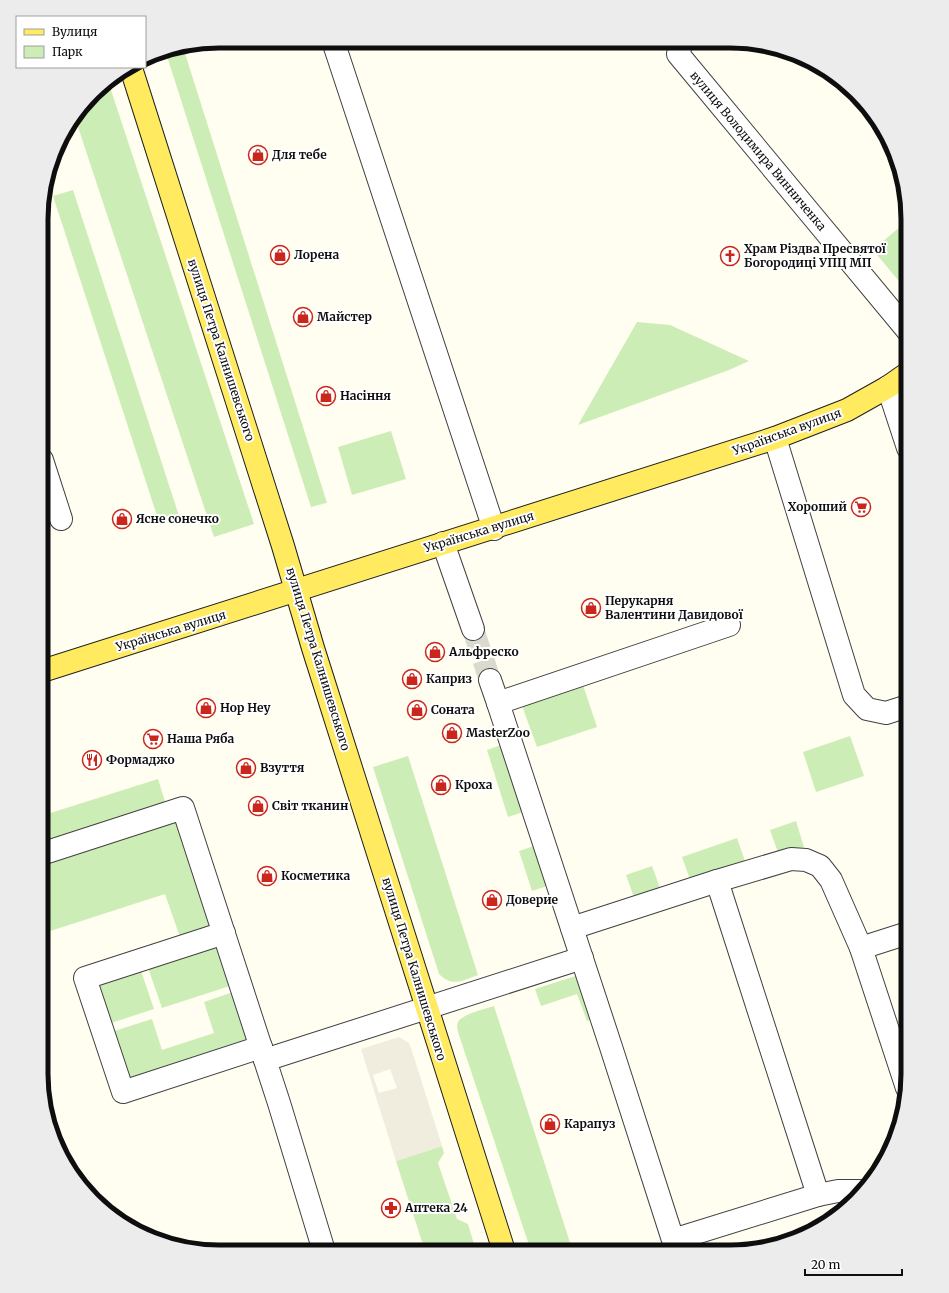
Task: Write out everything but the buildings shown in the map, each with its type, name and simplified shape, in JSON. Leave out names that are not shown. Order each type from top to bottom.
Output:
[{"type":"main road","name":"вулиця Петра Калнишевського","points":[[132,72],[283,546],[502,1245]]},
{"type":"main road","name":"Українська вулиця","points":[[48,670],[775,438],[847,410],[901,378]]},
{"type":"street","points":[[335,48],[494,528]]},
{"type":"street","name":"вулиця Володимира Винниченка","points":[[680,48],[678,54],[901,322]]},
{"type":"street","points":[[888,387],[901,427]]},
{"type":"street","points":[[775,438],[854,695],[867,709],[886,713],[901,708]]},
{"type":"street","points":[[48,479],[61,519]]},
{"type":"street","points":[[443,543],[473,629]]},
{"type":"street","points":[[498,703],[729,625]]},
{"type":"street","points":[[490,680],[673,1240],[818,1195],[838,1191],[855,1191]]},
{"type":"street","points":[[48,852],[183,808],[263,1053],[322,1245]]},
{"type":"street","points":[[572,928],[717,881],[791,859],[806,860],[820,866],[831,880],[861,948],[901,1070]]},
{"type":"street","points":[[717,881],[818,1195]]},
{"type":"street","points":[[224,933],[85,978],[123,1092],[427,1009],[582,958]]},
{"type":"street","points":[[861,948],[901,935]]},
{"type":"green space","points":[[184,51],[327,503],[311,507],[167,56]]},
{"type":"green space","points":[[110,87],[254,524],[214,537],[77,124],[90,106]]},
{"type":"green space","points":[[73,190],[180,519],[160,525],[53,196]]},
{"type":"green space","points":[[901,226],[901,284],[873,250]]},
{"type":"green space","points":[[637,322],[670,325],[749,361],[729,370],[578,425]]},
{"type":"green space","points":[[391,431],[406,479],[352,495],[338,447]]},
{"type":"green space","points":[[582,682],[597,727],[537,747],[521,703]]},
{"type":"green space","points":[[850,736],[864,776],[816,792],[803,752]]},
{"type":"green space","points":[[501,745],[523,812],[508,817],[487,750]]},
{"type":"green space","points":[[408,756],[478,975],[463,981],[449,981],[439,974],[373,767]]},
{"type":"green space","points":[[158,779],[166,805],[48,842],[48,814]]},
{"type":"green space","points":[[180,815],[217,929],[181,940],[165,894],[48,932],[48,858]]},
{"type":"green space","points":[[796,821],[804,847],[779,855],[770,830]]},
{"type":"green space","points":[[737,838],[746,864],[691,882],[682,857]]},
{"type":"green space","points":[[534,846],[547,886],[532,891],[519,851]]},
{"type":"green space","points":[[652,866],[661,891],[635,900],[626,875]]},
{"type":"green space","points":[[221,938],[236,984],[162,1008],[146,962]]},
{"type":"green space","points":[[139,965],[154,1009],[105,1025],[90,980]]},
{"type":"green space","points":[[585,973],[599,1017],[587,1021],[577,994],[541,1006],[535,989]]},
{"type":"green space","points":[[239,990],[257,1045],[125,1087],[108,1033],[152,1019],[162,1050],[214,1033],[204,1002]]},
{"type":"green space","points":[[494,1006],[571,1245],[529,1245],[457,1028],[460,1019],[469,1014]]},
{"type":"green space","points":[[442,1146],[444,1153],[438,1163],[457,1219],[468,1224],[474,1245],[423,1245],[396,1161]]},
{"type":"shaded area","points":[[399,1037],[409,1043],[442,1146],[396,1161],[361,1049]],"holes":[[[390,1069],[397,1088],[379,1093],[373,1075]]]},
{"type":"tunnel","points":[[473,629],[490,680]]},
{"type":"place","name":"Для тебе","points":[[258,155]]},
{"type":"place","name":"Лорена","points":[[280,255]]},
{"type":"place","name":"Храм Різдва Пресвятої Богородиці УПЦ МП","points":[[730,256]]},
{"type":"place","name":"Майстер","points":[[303,317]]},
{"type":"place","name":"Насіння","points":[[326,396]]},
{"type":"place","name":"Хороший","points":[[861,507]]},
{"type":"place","name":"Ясне сонечко","points":[[122,519]]},
{"type":"place","name":"Перукарня Валентини Давидової","points":[[591,608]]},
{"type":"place","name":"Альфреско","points":[[435,652]]},
{"type":"place","name":"Каприз","points":[[412,679]]},
{"type":"place","name":"Hop Hey","points":[[206,708]]},
{"type":"place","name":"Соната","points":[[417,710]]},
{"type":"place","name":"MasterZoo","points":[[452,733]]},
{"type":"place","name":"Наша Ряба","points":[[153,739]]},
{"type":"place","name":"Формаджо","points":[[92,760]]},
{"type":"place","name":"Взуття","points":[[246,768]]},
{"type":"place","name":"Кроха","points":[[441,785]]},
{"type":"place","name":"Світ тканин","points":[[258,806]]},
{"type":"place","name":"Косметика","points":[[267,876]]},
{"type":"place","name":"Доверие","points":[[492,900]]},
{"type":"place","name":"Карапуз","points":[[550,1124]]},
{"type":"place","name":"Аптека 24","points":[[391,1208]]}]
